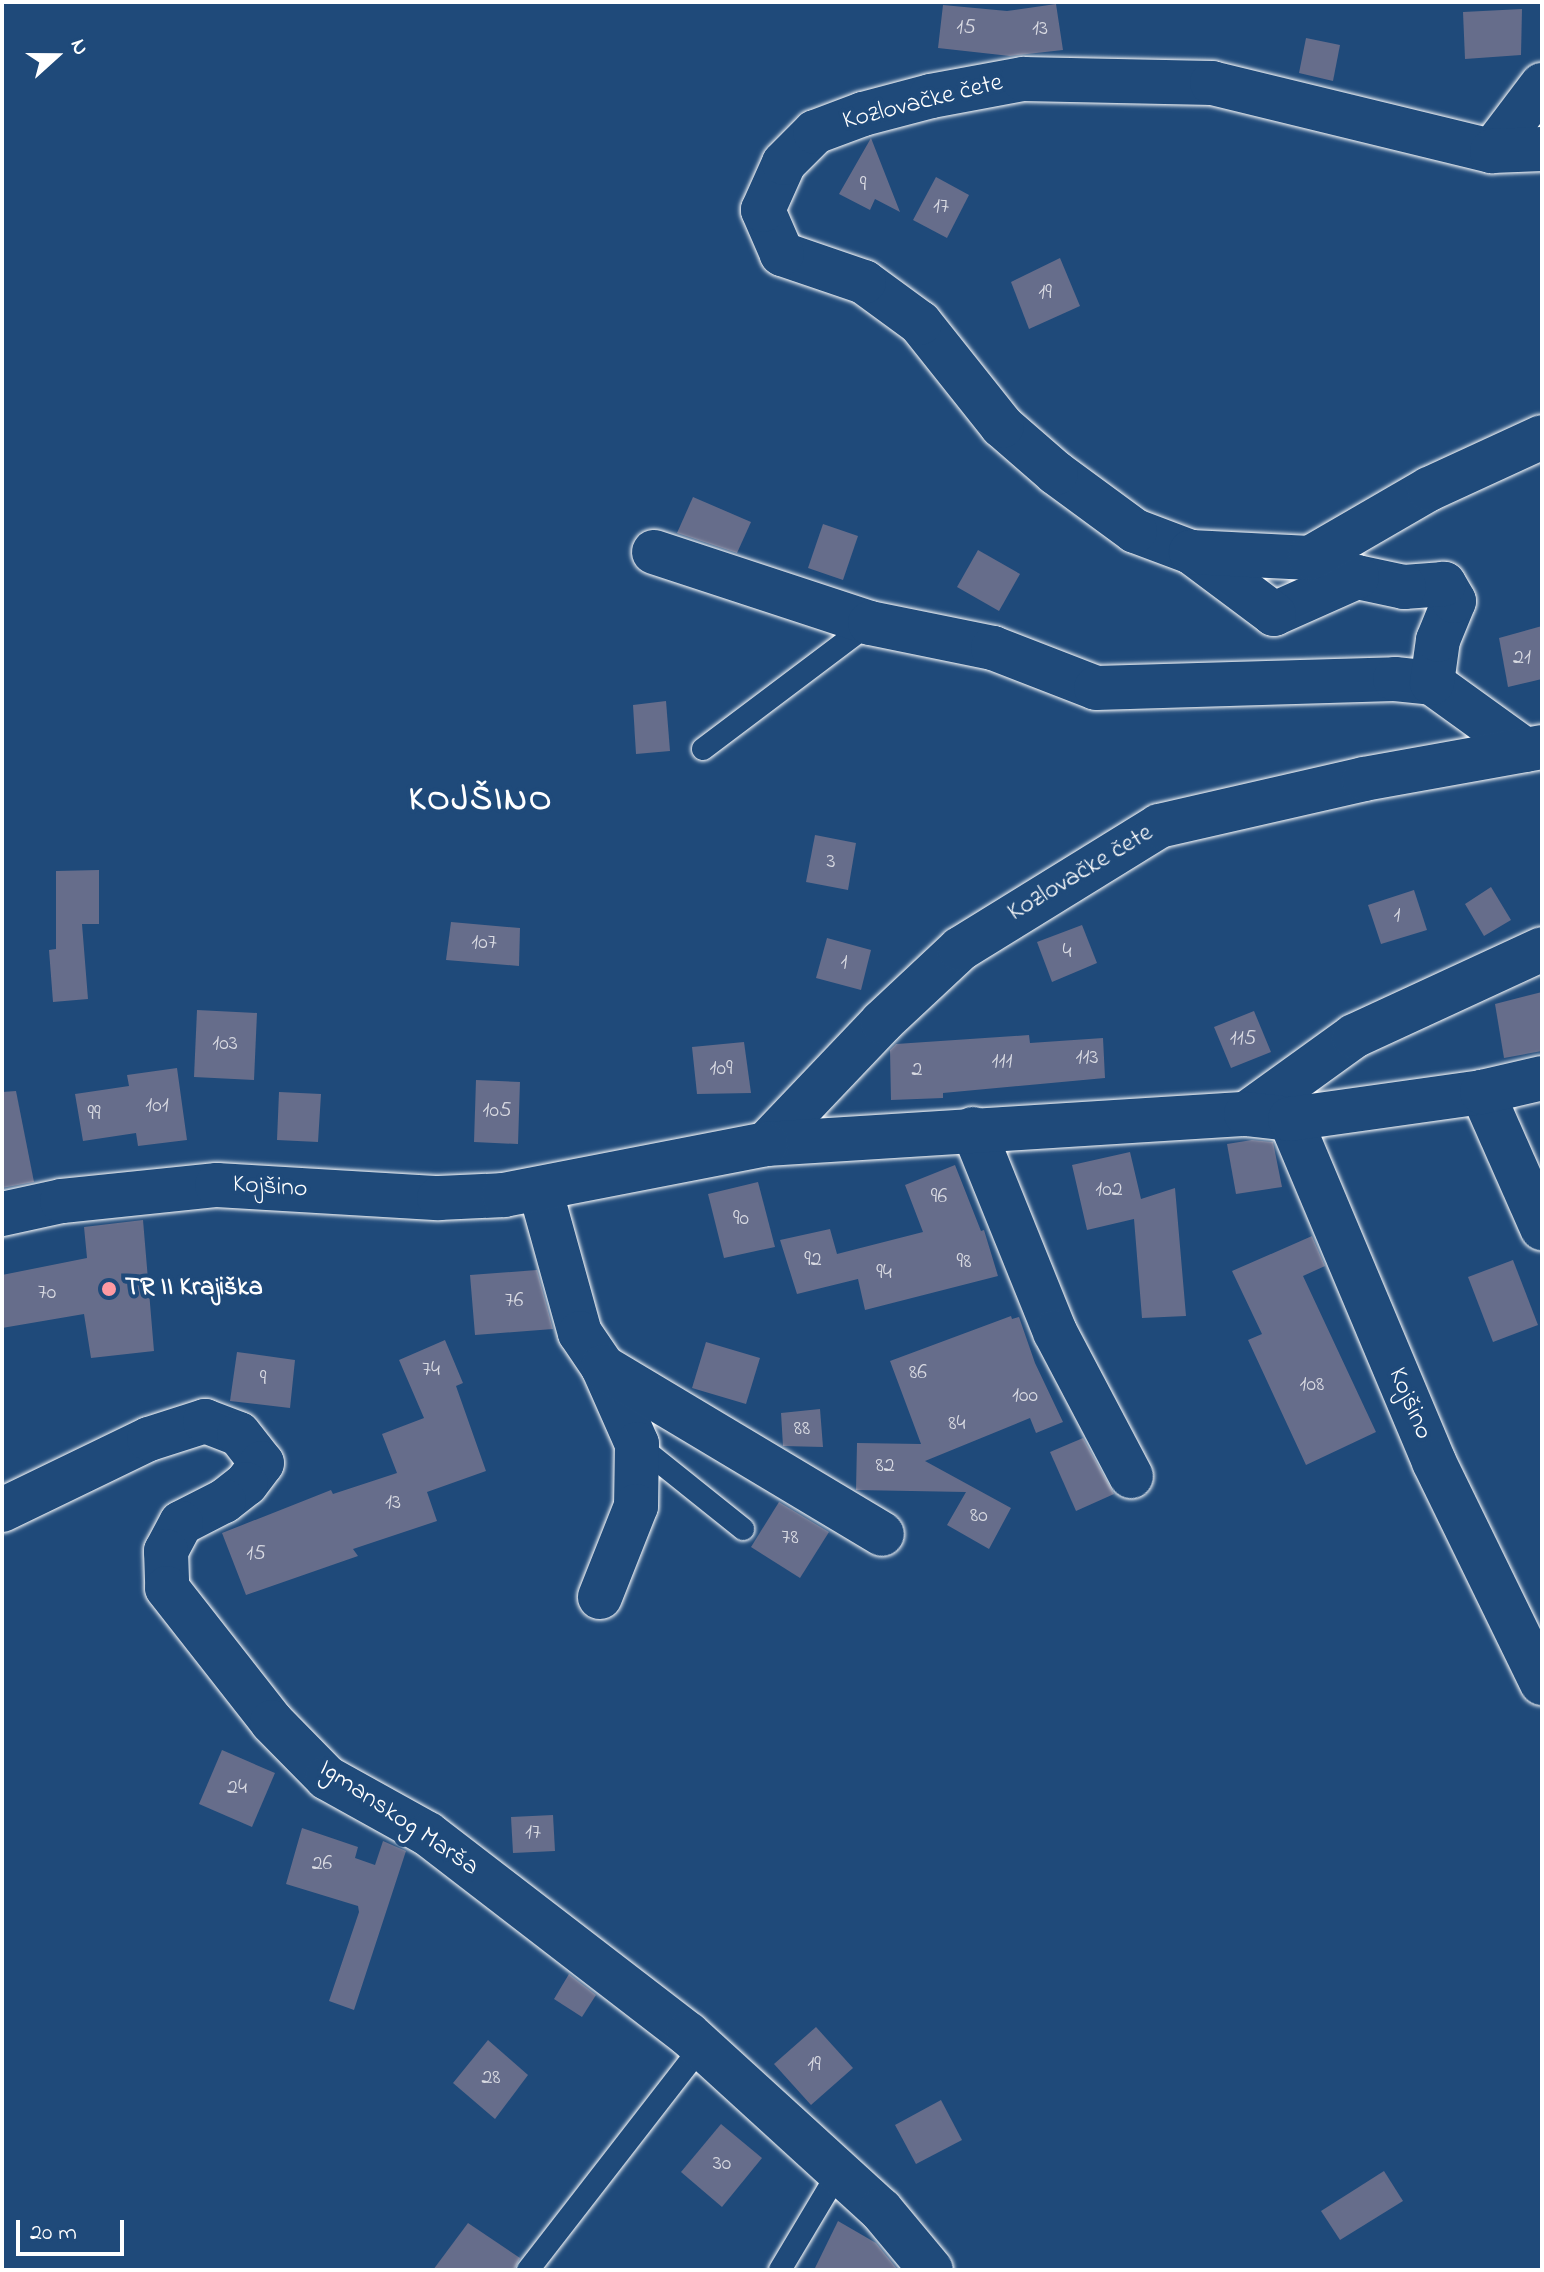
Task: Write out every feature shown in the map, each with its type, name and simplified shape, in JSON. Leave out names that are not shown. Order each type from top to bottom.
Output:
[{"type":"street","name":"Kozlovačke čete","points":[[1534,748],[1432,683],[1438,640],[1454,601],[1444,584],[1404,587],[1357,577],[1274,614],[1191,552],[1135,531],[1056,473],[1002,426],[920,323],[864,282],[782,254],[763,210],[784,163],[815,132],[863,114],[931,96],[1023,79],[1212,83],[1492,151],[1542,149]]},
{"type":"street","points":[[1492,151],[1542,85]]},
{"type":"street","name":"Kozlovačke čete","points":[[1191,552],[1310,558],[1429,489],[1542,437]]},
{"type":"street","points":[[654,552],[870,623],[993,648],[1096,688],[1395,679],[1432,683]]},
{"type":"street","name":"Kozlovačke čete","points":[[766,1144],[882,1022],[960,949],[1159,826],[1364,779],[1534,748]]},
{"type":"street","points":[[1480,976],[1542,926]]},
{"type":"street","points":[[1246,1114],[1354,1036],[1542,949]]},
{"type":"street","name":"Kojšino","points":[[2,1214],[62,1201],[217,1185],[439,1198],[540,1189],[766,1144],[1246,1114],[1290,1119],[1482,1092],[1542,1078]]},
{"type":"street","points":[[1482,1092],[1542,1228]]},
{"type":"street","name":"Kojšino","points":[[1290,1119],[1434,1462],[1542,1683]]},
{"type":"street","points":[[973,1129],[1055,1332],[1131,1476]]},
{"type":"street","points":[[540,1189],[580,1333],[603,1367],[637,1444],[636,1506],[600,1597]]},
{"type":"street","points":[[603,1367],[882,1534]]},
{"type":"street","name":"Igmanskog Marša","points":[[2,1510],[149,1439],[205,1421],[239,1434],[262,1463],[246,1484],[224,1501],[181,1523],[166,1551],[167,1588],[272,1722],[327,1778],[428,1834],[702,2046],[881,2210],[931,2270]]},
{"type":"lane","points":[[703,749],[870,623]]},
{"type":"lane","points":[[637,1444],[743,1529]]},
{"type":"lane","points":[[528,2270],[702,2046]]},
{"type":"lane","points":[[780,2270],[839,2171]]},
{"type":"building","points":[[1056,4],[1063,50],[1010,56],[938,48],[943,5],[1007,11]]},
{"type":"building","points":[[1522,9],[1521,55],[1465,59],[1463,12]]},
{"type":"building","points":[[1306,38],[1340,45],[1333,81],[1299,73]]},
{"type":"building","points":[[871,138],[900,212],[875,199],[870,210],[839,194]]},
{"type":"building","points":[[936,177],[969,195],[947,238],[913,220]]},
{"type":"building","points":[[1060,258],[1080,306],[1029,329],[1011,282]]},
{"type":"building","points":[[693,497],[751,522],[737,553],[677,533]]},
{"type":"building","points":[[823,524],[858,536],[843,580],[808,568]]},
{"type":"building","points":[[978,550],[1020,574],[999,611],[957,587]]},
{"type":"building","points":[[1542,626],[1542,679],[1508,687],[1499,638]]},
{"type":"building","points":[[666,701],[670,751],[636,754],[633,705]]},
{"type":"building","points":[[815,835],[856,843],[848,890],[806,882]]},
{"type":"building","points":[[99,870],[99,924],[82,924],[88,999],[53,1002],[49,950],[56,949],[56,871]]},
{"type":"building","points":[[1491,887],[1511,920],[1484,936],[1465,904]]},
{"type":"building","points":[[1414,890],[1427,930],[1381,944],[1368,905]]},
{"type":"building","points":[[451,922],[520,928],[519,966],[446,960]]},
{"type":"building","points":[[1082,925],[1097,963],[1052,982],[1037,942]]},
{"type":"building","points":[[827,938],[871,950],[861,990],[816,978]]},
{"type":"building","points":[[1542,992],[1542,1051],[1504,1058],[1495,1004]]},
{"type":"building","points":[[197,1010],[257,1013],[254,1080],[194,1077]]},
{"type":"building","points":[[1254,1011],[1271,1052],[1231,1068],[1214,1027]]},
{"type":"building","points":[[1029,1035],[1030,1043],[1103,1038],[1105,1078],[943,1093],[943,1098],[891,1100],[890,1050],[896,1044]]},
{"type":"building","points":[[744,1042],[751,1093],[697,1094],[692,1047]]},
{"type":"building","points":[[177,1068],[187,1140],[138,1146],[136,1133],[83,1141],[75,1094],[129,1086],[127,1075]]},
{"type":"building","points":[[476,1080],[520,1082],[518,1144],[474,1142]]},
{"type":"building","points":[[16,1091],[34,1182],[2,1188],[2,1092]]},
{"type":"building","points":[[279,1092],[321,1094],[318,1142],[277,1140]]},
{"type":"building","points":[[1252,1140],[1273,1142],[1282,1187],[1236,1194],[1227,1144]]},
{"type":"building","points":[[1130,1152],[1141,1199],[1175,1188],[1186,1316],[1142,1318],[1134,1219],[1087,1230],[1072,1165]]},
{"type":"building","points":[[955,1165],[981,1231],[984,1230],[998,1276],[865,1310],[858,1279],[797,1294],[780,1240],[830,1229],[837,1254],[923,1232],[905,1185]]},
{"type":"building","points":[[758,1182],[775,1247],[724,1258],[708,1194]]},
{"type":"building","points":[[143,1220],[154,1351],[91,1358],[84,1314],[2,1328],[2,1275],[87,1258],[84,1227]]},
{"type":"building","points":[[1312,1236],[1325,1266],[1303,1276],[1376,1432],[1306,1465],[1248,1340],[1262,1334],[1232,1271]]},
{"type":"building","points":[[1513,1260],[1538,1325],[1493,1342],[1468,1277]]},
{"type":"building","points":[[537,1270],[553,1329],[475,1335],[470,1275]]},
{"type":"building","points":[[1011,1316],[1012,1319],[1019,1317],[1035,1363],[1063,1422],[1036,1433],[1030,1418],[925,1461],[1011,1508],[989,1549],[947,1525],[966,1492],[856,1490],[857,1443],[921,1444],[890,1361]]},
{"type":"building","points":[[445,1340],[463,1383],[456,1386],[486,1471],[427,1492],[437,1521],[353,1549],[358,1556],[246,1595],[222,1533],[331,1490],[333,1494],[397,1473],[382,1434],[424,1418],[399,1360]]},
{"type":"building","points":[[706,1342],[760,1358],[746,1404],[692,1388]]},
{"type":"building","points":[[237,1352],[295,1360],[290,1408],[230,1401]]},
{"type":"building","points":[[820,1409],[823,1447],[783,1446],[781,1413]]},
{"type":"building","points":[[1083,1438],[1114,1494],[1076,1511],[1050,1452]]},
{"type":"building","points":[[779,1502],[829,1532],[800,1578],[751,1547]]},
{"type":"building","points":[[222,1750],[275,1773],[252,1827],[199,1804]]},
{"type":"building","points":[[553,1815],[555,1851],[513,1853],[511,1817]]},
{"type":"building","points":[[302,1828],[358,1847],[355,1858],[375,1865],[383,1841],[406,1851],[354,2010],[329,2001],[359,1912],[358,1906],[286,1884]]},
{"type":"building","points":[[569,1974],[596,1995],[582,2017],[554,1999]]},
{"type":"building","points":[[816,2027],[853,2068],[811,2105],[774,2064]]},
{"type":"building","points":[[488,2040],[528,2075],[495,2119],[453,2083]]},
{"type":"building","points":[[941,2100],[962,2140],[916,2164],[895,2125]]},
{"type":"building","points":[[721,2124],[762,2158],[722,2207],[681,2172]]},
{"type":"building","points":[[1384,2171],[1403,2201],[1340,2240],[1321,2211]]},
{"type":"building","points":[[838,2221],[876,2243],[898,2270],[814,2270]]},
{"type":"building","points":[[468,2223],[520,2258],[514,2270],[433,2270]]},
{"type":"place","name":"TR II Krajiška","points":[[109,1289]]},
{"type":"district","name":"KOJŠINO","points":[[481,802]]}]
